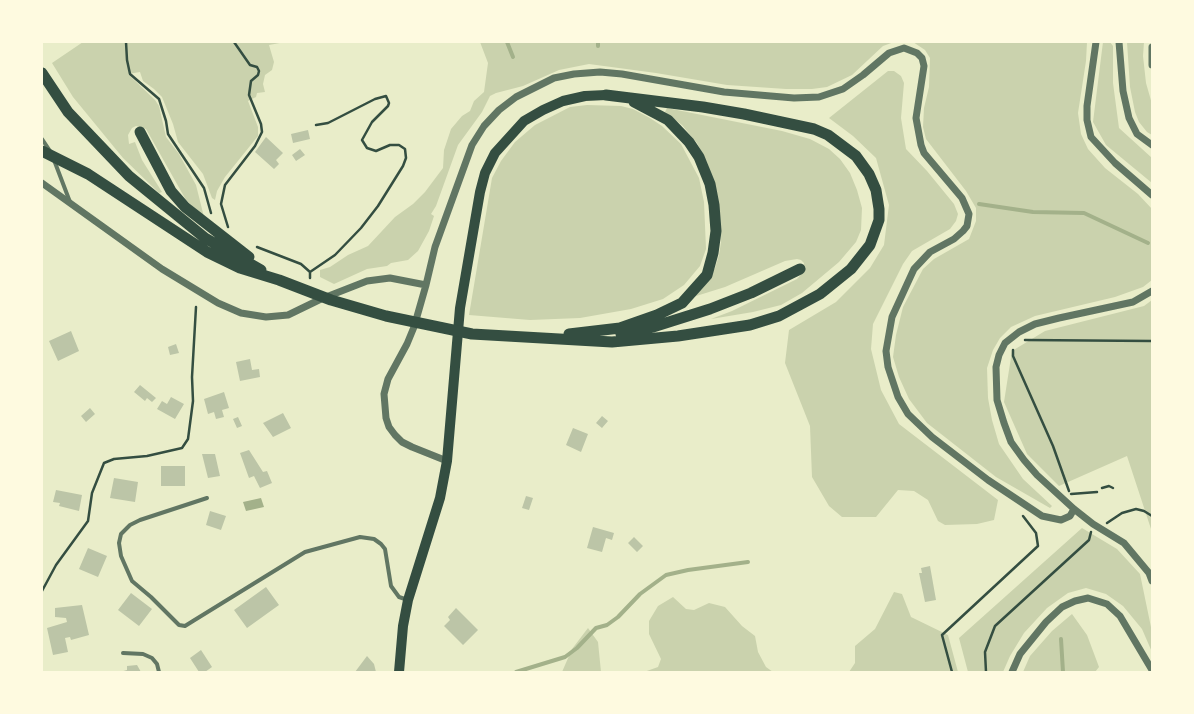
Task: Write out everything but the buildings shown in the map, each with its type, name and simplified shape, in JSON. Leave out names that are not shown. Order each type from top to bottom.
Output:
[{"type":"highway","points":[[42,73],[68,112],[106,153],[153,197],[205,238],[279,280]]},
{"type":"highway","points":[[541,338],[620,328],[657,316],[682,304],[707,275],[713,253],[716,218],[710,184],[699,157],[690,142],[668,120],[646,107],[631,101],[606,95]]},
{"type":"highway","points":[[42,151],[88,174],[207,252],[240,268],[279,280],[311,293],[386,316],[472,334],[612,342],[712,331],[750,325],[792,310],[820,294],[851,269],[870,245],[880,209],[869,174],[850,151],[828,135],[814,129],[703,107],[606,95]]},
{"type":"highway","points":[[140,132],[171,191],[185,207],[279,280]]},
{"type":"highway","points":[[541,338],[610,336],[653,327],[710,309],[751,293],[800,268]]},
{"type":"main road","points":[[399,672],[403,626],[408,600],[440,498],[448,461],[460,308],[480,192],[485,173],[495,153],[520,125],[531,117],[563,101],[585,96],[606,95]]},
{"type":"street","points":[[1096,42],[1087,106],[1087,120],[1091,137],[1115,163],[1152,195]]},
{"type":"street","points":[[1119,42],[1123,91],[1129,118],[1138,134],[1152,145]]},
{"type":"street","points":[[1152,46],[1152,66]]},
{"type":"street","points":[[448,461],[423,453],[402,442],[389,427],[384,409],[384,394],[388,379],[407,344],[426,286],[435,247],[472,144],[484,126],[500,110],[516,97],[535,86],[554,78],[567,75],[600,72],[622,74],[724,92],[794,98],[819,97],[849,86],[890,53],[901,48],[911,49],[922,58],[924,66],[916,118],[919,140],[924,153],[962,198],[968,214],[967,226],[963,232],[954,239],[930,252],[914,269],[892,316],[886,351],[895,388],[902,405],[915,422],[988,480],[1042,516],[1061,520],[1070,516],[1074,509]]},
{"type":"street","points":[[42,139],[50,149],[70,202]]},
{"type":"street","points":[[42,183],[162,269],[218,303],[240,313],[266,317],[288,316],[321,299],[367,281],[390,278],[426,286]]},
{"type":"street","points":[[1152,291],[1133,302],[1035,324],[1019,332],[1005,343],[999,355],[996,367],[997,400],[1011,442],[1037,475],[1074,509],[1096,526],[1124,543],[1149,573],[1152,581]]},
{"type":"street","points":[[207,498],[140,520],[130,525],[121,534],[119,543],[121,556],[132,581],[152,597],[179,625],[184,626],[193,621],[305,552],[360,537],[374,539],[385,549],[391,586],[399,596],[408,600]]},
{"type":"street","points":[[1012,672],[1020,654],[1046,622],[1069,604],[1088,598],[1107,604],[1120,616],[1152,670]]},
{"type":"street","points":[[123,653],[143,654],[152,658],[157,664],[159,672]]},
{"type":"path","points":[[126,42],[127,60],[130,74],[159,99],[166,121],[168,134],[204,188],[211,216]]},
{"type":"path","points":[[223,228],[229,233],[228,221],[221,204],[225,185],[255,146],[262,132],[261,124],[249,95],[248,88],[251,81],[258,75],[259,71],[257,67],[250,65],[234,42]]},
{"type":"path","points":[[310,272],[334,255],[361,228],[378,206],[404,166],[406,158],[405,149],[400,144],[390,145],[376,151],[367,148],[362,140],[372,122],[388,106],[389,103],[386,96],[375,99],[328,123],[316,125]]},
{"type":"path","points":[[253,246],[301,264],[310,272],[310,278]]},
{"type":"path","points":[[42,591],[56,565],[88,521],[92,494],[104,463],[114,459],[146,456],[182,448],[188,439],[193,400],[192,377],[196,307]]},
{"type":"path","points":[[1021,340],[1152,341]]},
{"type":"path","points":[[1014,346],[1013,356],[1053,446],[1070,494],[1097,492]]},
{"type":"path","points":[[1102,488],[1109,486],[1113,488]]},
{"type":"path","points":[[986,672],[985,652],[995,626],[1089,540],[1096,526],[1122,513],[1136,509],[1144,511],[1152,516]]},
{"type":"path","points":[[952,672],[942,635],[1038,546],[1036,533],[1018,511]]},
{"type":"shaded area","points":[[83,42],[285,42],[269,45],[274,62],[272,70],[265,75],[263,84],[265,92],[257,93],[256,97],[248,101],[258,127],[258,136],[225,177],[217,191],[215,200],[212,198],[203,174],[178,142],[173,124],[162,97],[143,81],[140,72],[128,74],[155,100],[159,106],[166,137],[179,154],[196,185],[204,217],[186,200],[146,129],[136,126],[132,128],[128,135],[129,144],[135,142],[142,160],[162,192],[159,193],[123,158],[73,97],[52,63]]},
{"type":"shaded area","points":[[480,42],[894,42],[883,46],[852,75],[827,87],[812,89],[786,89],[727,85],[589,64],[559,70],[523,86],[496,93],[490,96],[482,112],[458,145],[436,206],[431,214],[434,216],[429,231],[418,251],[408,260],[391,263],[387,266],[367,269],[334,284],[320,277],[320,270],[330,267],[348,255],[368,246],[395,217],[413,204],[425,192],[443,168],[444,150],[451,129],[462,116],[470,111],[474,101],[484,92],[488,63]]},
{"type":"shaded area","points":[[913,42],[1087,42],[1086,61],[1078,113],[1081,134],[1088,149],[1105,168],[1138,194],[1152,209],[1152,280],[1143,287],[1115,297],[1035,316],[1011,327],[1000,338],[993,350],[987,368],[988,398],[992,420],[999,444],[1023,479],[1052,506],[1050,508],[996,477],[927,423],[909,399],[899,377],[893,357],[896,335],[903,307],[923,269],[934,259],[969,239],[976,221],[976,208],[966,191],[926,139],[923,127],[924,108],[929,87],[930,58],[925,50]]},
{"type":"shaded area","points":[[1103,42],[1110,42],[1113,46],[1113,83],[1119,128],[1152,158],[1152,183],[1106,145],[1093,122]]},
{"type":"shaded area","points":[[1127,42],[1144,42],[1143,56],[1146,83],[1152,104],[1152,135],[1147,132],[1139,122],[1135,112],[1130,87]]},
{"type":"shaded area","points":[[888,71],[894,71],[901,76],[904,83],[901,118],[906,149],[927,171],[954,204],[958,214],[956,221],[950,229],[912,251],[903,264],[873,324],[871,349],[881,390],[899,424],[998,500],[994,520],[977,524],[945,525],[938,521],[928,500],[914,491],[898,490],[876,517],[842,517],[829,506],[812,477],[810,426],[785,363],[789,330],[836,302],[870,268],[884,245],[889,205],[876,158],[853,136],[829,118]]},
{"type":"shaded area","points":[[587,105],[621,106],[633,109],[662,126],[681,144],[699,178],[704,202],[706,249],[700,266],[684,285],[663,299],[631,309],[580,318],[530,320],[469,315],[492,178],[501,161],[515,142],[535,125],[570,107]]},
{"type":"shaded area","points":[[667,108],[782,131],[810,139],[829,149],[840,159],[850,173],[857,190],[862,208],[861,230],[856,242],[839,262],[802,293],[781,305],[753,312],[711,319],[732,311],[797,279],[804,271],[804,263],[797,259],[785,261],[725,287],[693,297],[715,268],[719,255],[721,242],[716,190],[707,162],[697,143],[682,125],[665,112]]},
{"type":"shaded area","points":[[1152,300],[1152,532],[1127,456],[1059,486],[1027,454],[1004,402],[1012,351],[1045,331],[1144,306]]},
{"type":"shaded area","points":[[261,498],[264,507],[246,511],[243,502]]},
{"type":"shaded area","points":[[1082,528],[1117,549],[1140,574],[1152,632],[1152,652],[1142,629],[1123,606],[1106,594],[1086,588],[1068,593],[1047,608],[1024,633],[1010,656],[1003,672],[968,672],[959,638]]},
{"type":"shaded area","points":[[894,592],[902,594],[911,617],[948,635],[958,672],[849,672],[855,663],[855,646],[875,629]]},
{"type":"shaded area","points":[[673,597],[686,609],[694,610],[709,603],[725,607],[742,626],[755,636],[758,652],[766,667],[773,672],[644,672],[658,667],[661,659],[649,634],[649,621],[658,606]]},
{"type":"shaded area","points":[[1072,614],[1087,635],[1099,667],[1095,672],[1023,672],[1030,656],[1052,631]]},
{"type":"shaded area","points":[[588,628],[598,642],[601,672],[562,672],[572,649]]},
{"type":"waterway","points":[[507,42],[513,57]]},
{"type":"waterway","points":[[979,204],[1033,212],[1084,213],[1148,243]]},
{"type":"waterway","points":[[516,672],[565,657],[577,648],[596,628],[607,625],[618,617],[640,594],[666,575],[688,570],[748,562]]},
{"type":"waterway","points":[[1061,639],[1063,672]]}]
